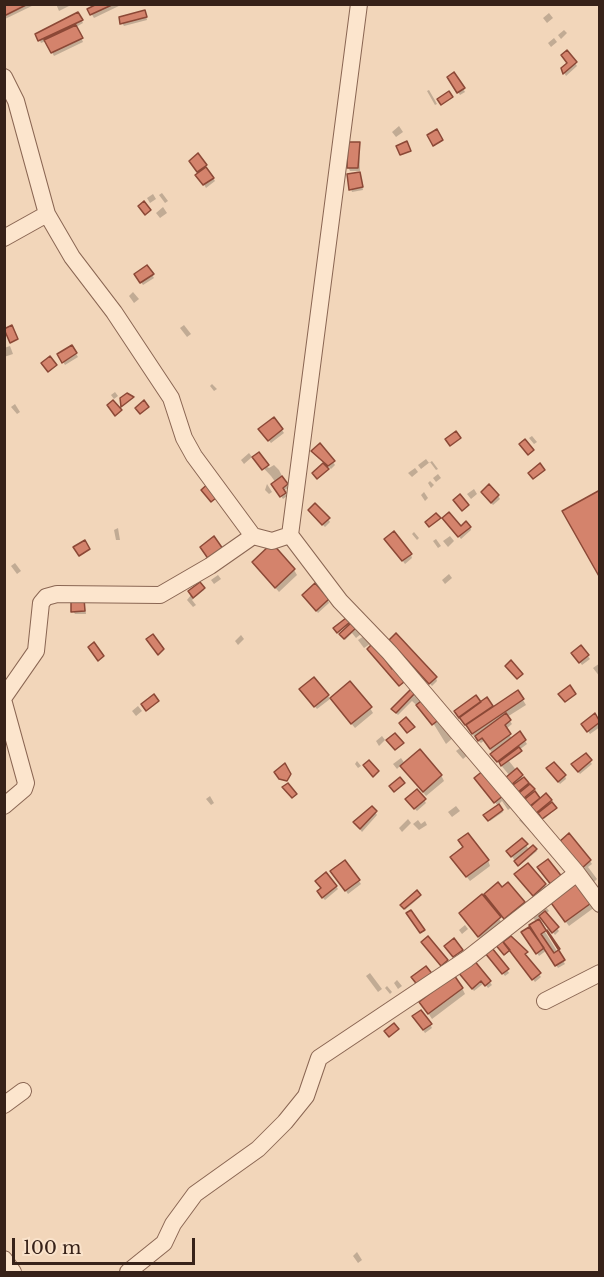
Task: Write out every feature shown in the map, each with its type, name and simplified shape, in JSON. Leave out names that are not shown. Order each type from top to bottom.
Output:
[{"type":"street","points":[[359,4],[290,535],[340,601],[390,653],[577,873],[594,886],[600,904]]},
{"type":"street","points":[[4,77],[16,101],[47,214],[72,257],[114,312],[171,398],[184,438],[194,456],[253,536],[272,541],[290,535]]},
{"type":"street","points":[[4,238],[47,214]]},
{"type":"street","points":[[4,697],[36,651],[41,603],[46,597],[57,594],[160,595],[210,566],[253,536]]},
{"type":"street","points":[[4,703],[26,783],[24,789],[4,806]]},
{"type":"street","points":[[128,1272],[164,1243],[173,1224],[195,1194],[258,1149],[285,1122],[306,1096],[319,1058],[467,959],[577,873]]},
{"type":"street","points":[[545,1001],[600,973]]},
{"type":"street","points":[[4,1105],[23,1091]]},
{"type":"street","points":[[4,1260],[13,1272]]},
{"type":"building","points":[[4,4],[28,4],[4,16]]},
{"type":"building","points":[[97,4],[114,4],[90,15],[87,9]]},
{"type":"building","points":[[145,10],[147,17],[120,24],[119,17]]},
{"type":"building","points":[[78,12],[83,20],[38,41],[35,34]]},
{"type":"building","points":[[76,25],[83,38],[51,53],[44,40]]},
{"type":"building","points":[[567,50],[577,62],[563,74],[561,68],[567,63],[561,55]]},
{"type":"building","points":[[454,72],[465,88],[457,93],[447,77]]},
{"type":"building","points":[[449,91],[453,97],[441,105],[437,99]]},
{"type":"building","points":[[437,129],[443,140],[433,146],[427,135]]},
{"type":"building","points":[[407,141],[411,151],[400,155],[396,146]]},
{"type":"building","points":[[348,142],[360,142],[358,168],[347,168]]},
{"type":"building","points":[[198,153],[207,165],[197,172],[189,161]]},
{"type":"building","points":[[206,167],[214,178],[203,185],[195,175]]},
{"type":"building","points":[[360,172],[363,187],[349,190],[347,174]]},
{"type":"building","points":[[144,201],[151,210],[145,215],[138,206]]},
{"type":"building","points":[[147,265],[154,274],[140,283],[134,274]]},
{"type":"building","points":[[12,325],[18,339],[10,343],[4,329]]},
{"type":"building","points":[[72,345],[77,353],[62,363],[57,354]]},
{"type":"building","points":[[50,356],[57,365],[48,372],[41,363]]},
{"type":"building","points":[[127,393],[134,397],[121,407],[120,398]]},
{"type":"building","points":[[113,400],[122,410],[115,416],[107,405]]},
{"type":"building","points":[[144,400],[149,407],[140,414],[135,408]]},
{"type":"building","points":[[274,417],[283,429],[268,441],[258,429]]},
{"type":"building","points":[[456,431],[461,438],[450,446],[445,439]]},
{"type":"building","points":[[525,439],[534,450],[528,455],[519,444]]},
{"type":"building","points":[[320,443],[335,461],[328,466],[311,451]]},
{"type":"building","points":[[259,452],[269,465],[262,470],[252,457]]},
{"type":"building","points":[[323,463],[329,469],[317,479],[312,473]]},
{"type":"building","points":[[540,463],[545,470],[533,479],[528,473]]},
{"type":"building","points":[[282,476],[288,484],[283,488],[286,493],[280,497],[271,484]]},
{"type":"building","points":[[211,481],[221,494],[211,502],[201,490]]},
{"type":"building","points":[[489,484],[499,495],[491,503],[481,492]]},
{"type":"building","points":[[600,490],[600,578],[562,511]]},
{"type":"building","points":[[460,494],[469,505],[462,511],[453,500]]},
{"type":"building","points":[[315,503],[330,518],[322,525],[308,510]]},
{"type":"building","points":[[449,512],[461,526],[466,521],[471,527],[458,537],[442,518]]},
{"type":"building","points":[[436,513],[441,518],[429,527],[425,522]]},
{"type":"building","points":[[394,531],[412,554],[402,561],[384,539]]},
{"type":"building","points":[[214,536],[223,549],[209,560],[200,547]]},
{"type":"building","points":[[85,540],[90,549],[79,556],[73,547]]},
{"type":"building","points":[[272,543],[295,569],[275,588],[252,562]]},
{"type":"building","points":[[200,582],[205,588],[193,598],[188,591]]},
{"type":"building","points":[[315,583],[329,599],[316,611],[302,595]]},
{"type":"building","points":[[84,598],[85,611],[71,612],[71,599]]},
{"type":"building","points":[[346,618],[350,622],[337,633],[333,628]]},
{"type":"building","points":[[351,623],[356,628],[344,639],[339,634]]},
{"type":"building","points":[[396,633],[437,677],[429,684],[389,640]]},
{"type":"building","points":[[153,634],[164,649],[158,655],[146,639]]},
{"type":"building","points":[[94,642],[104,656],[98,661],[88,647]]},
{"type":"building","points":[[373,643],[392,669],[395,666],[404,682],[399,686],[367,649]]},
{"type":"building","points":[[581,645],[589,655],[579,663],[571,653]]},
{"type":"building","points":[[511,660],[523,674],[517,679],[505,666]]},
{"type":"building","points":[[314,677],[329,695],[314,707],[299,689]]},
{"type":"building","points":[[350,681],[372,707],[351,724],[330,698]]},
{"type":"building","points":[[570,685],[576,694],[565,702],[558,694]]},
{"type":"building","points":[[413,687],[417,691],[396,713],[391,709]]},
{"type":"building","points":[[518,690],[524,699],[472,734],[466,725]]},
{"type":"building","points":[[154,694],[159,701],[146,711],[141,704]]},
{"type":"building","points":[[476,695],[481,702],[459,718],[454,711]]},
{"type":"building","points":[[487,697],[493,706],[465,725],[459,717]]},
{"type":"building","points":[[425,698],[441,718],[432,725],[416,705]]},
{"type":"building","points":[[506,713],[511,720],[505,725],[511,734],[490,749],[482,738],[478,741],[475,736]]},
{"type":"building","points":[[595,713],[600,722],[587,732],[581,724]]},
{"type":"building","points":[[406,717],[415,727],[407,733],[399,723]]},
{"type":"building","points":[[520,731],[526,740],[497,762],[490,754]]},
{"type":"building","points":[[395,733],[404,743],[395,750],[386,740]]},
{"type":"building","points":[[519,747],[522,751],[501,766],[499,762]]},
{"type":"building","points":[[420,749],[442,775],[423,792],[400,766]]},
{"type":"building","points":[[586,753],[592,760],[578,772],[571,764]]},
{"type":"building","points":[[369,760],[379,771],[373,777],[363,765]]},
{"type":"building","points":[[554,762],[566,775],[558,782],[546,768]]},
{"type":"building","points":[[285,763],[291,774],[287,781],[279,779],[274,772]]},
{"type":"building","points":[[517,768],[523,775],[511,785],[505,778]]},
{"type":"building","points":[[484,770],[504,795],[494,803],[474,778]]},
{"type":"building","points":[[400,777],[405,783],[394,792],[389,786]]},
{"type":"building","points":[[524,777],[529,783],[518,792],[513,785]]},
{"type":"building","points":[[288,783],[297,794],[292,798],[282,787]]},
{"type":"building","points":[[530,784],[535,789],[524,798],[519,793]]},
{"type":"building","points":[[417,789],[426,799],[414,809],[405,799]]},
{"type":"building","points":[[535,791],[540,798],[530,806],[525,799]]},
{"type":"building","points":[[546,793],[552,800],[535,814],[530,807]]},
{"type":"building","points":[[552,802],[557,808],[542,819],[538,813]]},
{"type":"building","points":[[499,804],[503,810],[488,821],[483,815]]},
{"type":"building","points":[[372,806],[377,811],[360,829],[353,822]]},
{"type":"building","points":[[468,833],[489,860],[466,877],[450,857],[463,847],[458,840]]},
{"type":"building","points":[[569,833],[591,860],[581,869],[559,842]]},
{"type":"building","points":[[522,838],[528,844],[511,857],[506,851]]},
{"type":"building","points":[[533,845],[537,849],[518,866],[514,861]]},
{"type":"building","points":[[548,859],[563,878],[552,886],[537,867]]},
{"type":"building","points":[[345,860],[360,880],[345,891],[330,871]]},
{"type":"building","points":[[528,863],[546,884],[533,896],[514,874]]},
{"type":"building","points":[[326,872],[337,886],[322,898],[317,891],[321,888],[315,881]]},
{"type":"building","points":[[578,879],[594,901],[565,922],[549,900]]},
{"type":"building","points":[[498,882],[502,887],[508,882],[525,902],[504,919],[484,894]]},
{"type":"building","points":[[417,890],[421,895],[404,909],[400,905]]},
{"type":"building","points":[[482,894],[501,917],[478,937],[459,913]]},
{"type":"building","points":[[411,910],[425,930],[420,933],[406,913]]},
{"type":"building","points":[[545,911],[559,927],[552,933],[539,916]]},
{"type":"building","points":[[539,919],[565,960],[555,966],[529,925]]},
{"type":"building","points":[[529,927],[544,948],[536,954],[521,932]]},
{"type":"building","points":[[547,930],[560,949],[554,953],[541,934]]},
{"type":"building","points":[[428,936],[448,960],[441,966],[421,942]]},
{"type":"building","points":[[511,936],[528,952],[525,954],[541,973],[532,980],[503,942]]},
{"type":"building","points":[[454,938],[463,950],[453,957],[444,946]]},
{"type":"building","points":[[500,938],[510,950],[504,955],[494,943]]},
{"type":"building","points":[[492,948],[509,969],[502,974],[485,953]]},
{"type":"building","points":[[473,959],[491,981],[485,986],[481,981],[472,989],[458,972]]},
{"type":"building","points":[[426,966],[434,976],[419,987],[411,977]]},
{"type":"building","points":[[454,975],[463,988],[428,1014],[419,1002]]},
{"type":"building","points":[[421,1010],[432,1024],[423,1030],[412,1016]]},
{"type":"building","points":[[394,1023],[399,1029],[389,1037],[384,1031]]}]
